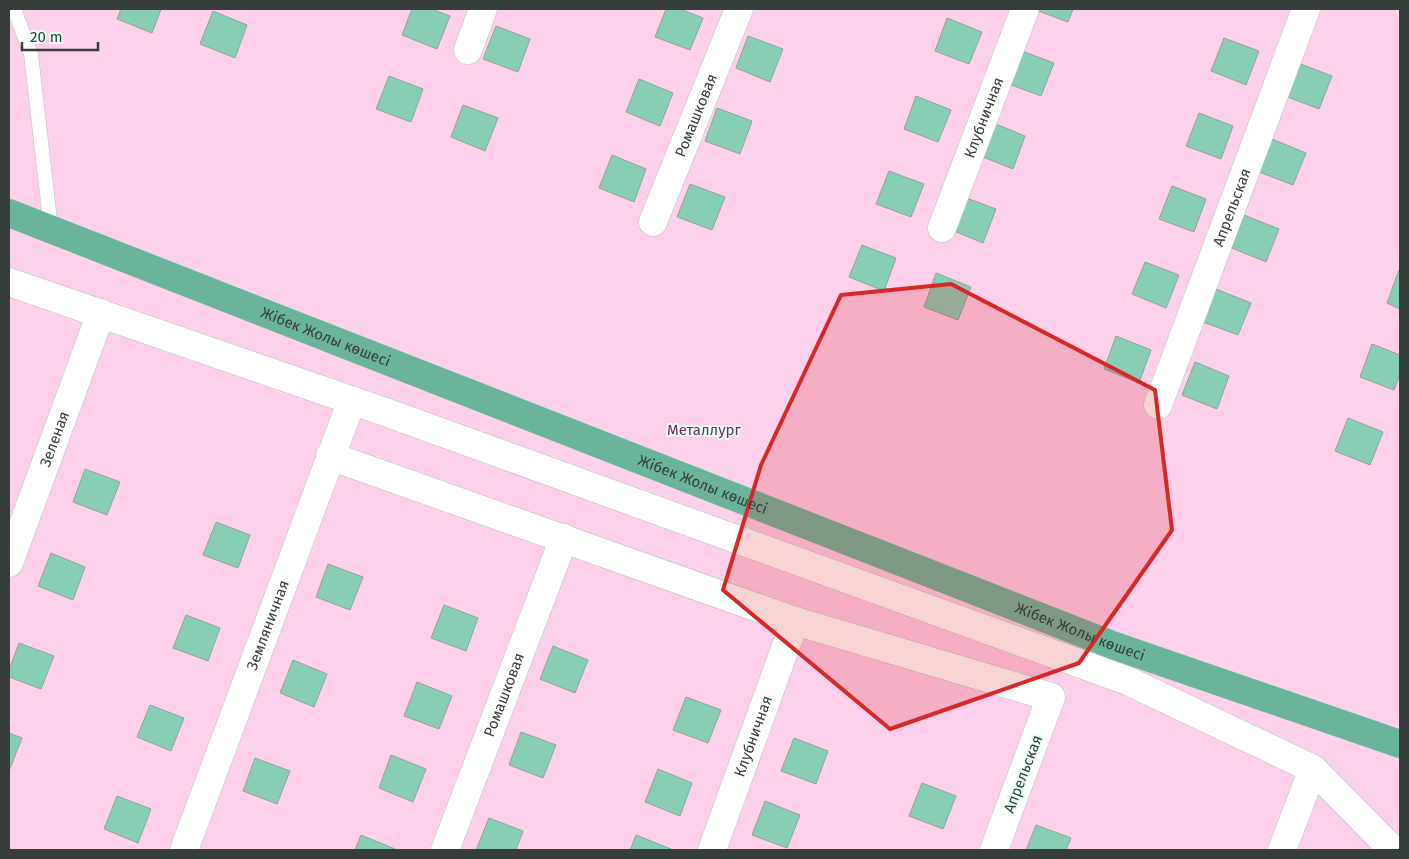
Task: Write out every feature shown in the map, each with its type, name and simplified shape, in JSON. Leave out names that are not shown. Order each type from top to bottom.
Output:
[{"type":"highway","name":"Жібек Жолы көшесі","points":[[9,213],[1115,646],[1400,744]]},
{"type":"street","points":[[468,50],[483,9]]},
{"type":"street","name":"Ромашковая","points":[[653,222],[739,9]]},
{"type":"street","name":"Клубничная","points":[[942,228],[1025,9]]},
{"type":"street","name":"Апрельская","points":[[1158,405],[1306,9]]},
{"type":"street","points":[[9,282],[352,400],[1128,681],[1313,769],[1393,850]]},
{"type":"street","name":"Зеленая","points":[[9,563],[101,313]]},
{"type":"street","name":"Земляничная","points":[[184,850],[352,400]]},
{"type":"street","points":[[330,456],[795,621]]},
{"type":"street","name":"Ромашковая","points":[[445,850],[564,538]]},
{"type":"street","name":"Клубничная","points":[[712,850],[795,621]]},
{"type":"street","name":"Апрельская","points":[[795,621],[1051,698],[994,850]]},
{"type":"street","points":[[1282,850],[1313,769]]},
{"type":"lane","points":[[14,9],[32,54],[51,229]]},
{"type":"highlighted area","points":[[951,284],[1155,390],[1172,530],[1079,663],[890,729],[723,590],[761,465],[841,295]]},
{"type":"green space","name":"Металлург","points":[[9,9],[1400,9],[1400,850],[9,850]]},
{"type":"building","points":[[121,9],[161,9],[152,33],[117,19]]},
{"type":"building","points":[[412,9],[431,9],[450,16],[437,49],[402,35]]},
{"type":"building","points":[[666,9],[680,9],[703,18],[690,50],[655,37]]},
{"type":"building","points":[[1033,9],[1073,9],[1068,22]]},
{"type":"building","points":[[213,11],[247,25],[235,58],[200,44]]},
{"type":"building","points":[[947,18],[982,32],[969,64],[935,51]]},
{"type":"building","points":[[496,26],[530,39],[518,72],[483,59]]},
{"type":"building","points":[[748,36],[783,49],[770,82],[736,68]]},
{"type":"building","points":[[1224,38],[1259,51],[1246,85],[1211,71]]},
{"type":"building","points":[[1019,50],[1054,63],[1041,96],[1006,83]]},
{"type":"building","points":[[1298,63],[1332,76],[1319,109],[1285,96]]},
{"type":"building","points":[[389,76],[423,89],[411,122],[376,109]]},
{"type":"building","points":[[639,79],[673,93],[660,126],[626,112]]},
{"type":"building","points":[[916,96],[951,110],[938,142],[904,129]]},
{"type":"building","points":[[463,105],[498,118],[485,151],[451,137]]},
{"type":"building","points":[[717,108],[752,121],[740,154],[705,141]]},
{"type":"building","points":[[1199,113],[1233,126],[1221,159],[1186,146]]},
{"type":"building","points":[[991,122],[1025,136],[1013,169],[978,155]]},
{"type":"building","points":[[1272,139],[1306,153],[1293,185],[1259,172]]},
{"type":"building","points":[[612,155],[646,169],[634,202],[599,188]]},
{"type":"building","points":[[889,171],[924,184],[911,217],[876,204]]},
{"type":"building","points":[[690,184],[725,197],[712,230],[677,217]]},
{"type":"building","points":[[1172,186],[1206,199],[1194,232],[1159,219]]},
{"type":"building","points":[[961,196],[996,209],[983,243],[949,229]]},
{"type":"building","points":[[1244,215],[1279,229],[1266,262],[1232,248]]},
{"type":"building","points":[[862,245],[896,258],[884,291],[849,277]]},
{"type":"building","points":[[1145,262],[1179,275],[1166,308],[1132,294]]},
{"type":"building","points":[[1400,271],[1400,309],[1387,303]]},
{"type":"building","points":[[936,273],[971,287],[958,320],[924,307]]},
{"type":"building","points":[[1216,289],[1251,303],[1238,335],[1203,322]]},
{"type":"building","points":[[1116,336],[1151,350],[1139,383],[1104,369]]},
{"type":"building","points":[[1372,344],[1400,355],[1400,374],[1394,390],[1360,377]]},
{"type":"building","points":[[1195,362],[1229,376],[1217,409],[1182,395]]},
{"type":"building","points":[[1348,418],[1383,432],[1370,465],[1335,451]]},
{"type":"building","points":[[85,469],[120,482],[107,515],[73,502]]},
{"type":"building","points":[[216,522],[250,535],[238,568],[203,555]]},
{"type":"building","points":[[51,553],[85,567],[73,600],[38,586]]},
{"type":"building","points":[[328,564],[363,577],[350,610],[316,597]]},
{"type":"building","points":[[444,605],[478,618],[466,651],[431,638]]},
{"type":"building","points":[[186,615],[220,628],[208,661],[173,648]]},
{"type":"building","points":[[19,643],[54,656],[41,689],[9,677],[9,670]]},
{"type":"building","points":[[553,646],[588,660],[575,693],[540,679]]},
{"type":"building","points":[[293,660],[327,674],[314,707],[280,693]]},
{"type":"building","points":[[417,682],[452,696],[439,729],[404,716]]},
{"type":"building","points":[[686,697],[721,710],[708,743],[673,730]]},
{"type":"building","points":[[150,705],[184,718],[171,751],[137,737]]},
{"type":"building","points":[[521,732],[556,745],[543,778],[509,765]]},
{"type":"building","points":[[9,733],[22,738],[9,771]]},
{"type":"building","points":[[794,738],[828,751],[816,784],[781,771]]},
{"type":"building","points":[[391,755],[426,769],[413,802],[379,788]]},
{"type":"building","points":[[255,758],[290,771],[277,804],[243,791]]},
{"type":"building","points":[[658,769],[692,783],[680,816],[645,802]]},
{"type":"building","points":[[922,783],[956,796],[943,829],[909,816]]},
{"type":"building","points":[[117,796],[151,809],[138,843],[104,829]]},
{"type":"building","points":[[765,801],[800,815],[787,848],[752,835]]},
{"type":"building","points":[[489,818],[523,831],[516,850],[476,850]]},
{"type":"building","points":[[1036,825],[1071,838],[1066,850],[1026,850]]},
{"type":"building","points":[[361,835],[395,849],[395,850],[355,850]]},
{"type":"building","points":[[636,835],[671,849],[630,850]]}]
